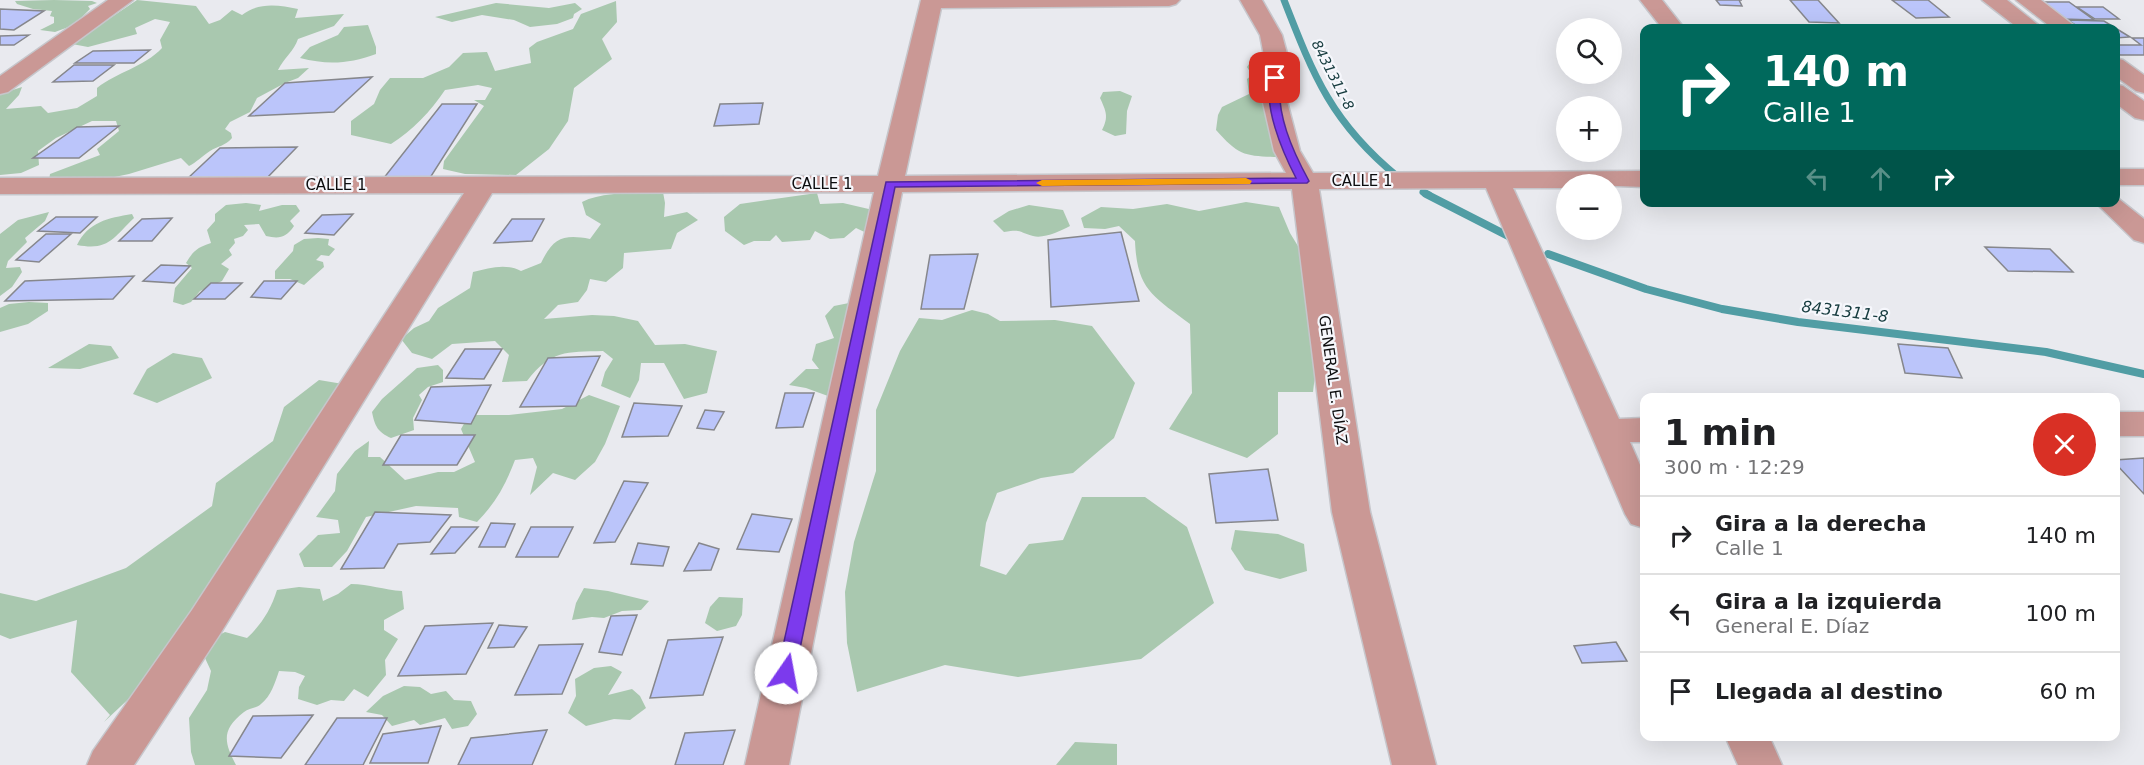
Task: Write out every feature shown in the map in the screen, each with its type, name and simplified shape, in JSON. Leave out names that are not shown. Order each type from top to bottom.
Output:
[{"type":"street","points":[[0,87],[122,0]]},
{"type":"street","points":[[767,765],[890,184],[932,1],[1169,0]]},
{"type":"street","name":"GENERAL E. DÍAZ","points":[[1251,0],[1271,35],[1277,61],[1273,94],[1287,151],[1304,181],[1310,208],[1351,512],[1414,765]]},
{"type":"street","points":[[1651,0],[1670,24]]},
{"type":"street","points":[[1993,0],[2026,24]]},
{"type":"street","points":[[2027,0],[2060,24]]},
{"type":"street","points":[[2120,69],[2144,86]]},
{"type":"street","points":[[2120,95],[2144,113]]},
{"type":"street","points":[[2120,177],[2144,177]]},
{"type":"street","name":"CALLE 1","points":[[0,186],[1640,179]]},
{"type":"street","points":[[1496,180],[1640,505]]},
{"type":"street","points":[[109,765],[212,612],[483,185]]},
{"type":"street","points":[[2114,207],[2144,234]]},
{"type":"street","points":[[2120,424],[2144,424]]},
{"type":"street","points":[[1607,431],[1640,430]]},
{"type":"street","points":[[1749,741],[1760,765]]},
{"type":"green space","points":[[54,0],[97,3],[88,6],[90,9],[74,25],[55,32],[40,30],[54,23],[54,17],[50,16],[52,11],[33,9],[17,4],[15,1]]},
{"type":"green space","points":[[137,0],[196,6],[209,24],[220,20],[232,10],[242,15],[262,6],[298,9],[295,18],[344,14],[334,26],[298,39],[278,70],[309,68],[298,78],[257,98],[250,112],[230,122],[225,129],[231,133],[232,138],[229,141],[189,166],[181,158],[105,179],[49,180],[50,174],[100,155],[97,149],[119,131],[116,121],[92,121],[56,138],[38,151],[39,165],[21,173],[0,175],[0,94],[22,87],[19,95],[6,109],[41,106],[48,113],[77,108],[97,96],[97,88],[147,60],[162,48],[160,40],[170,22],[155,19],[135,28],[137,34],[88,47],[72,44]]},
{"type":"green space","points":[[616,1],[617,22],[602,39],[612,59],[574,88],[568,121],[549,149],[516,175],[465,174],[443,169],[444,161],[484,106],[474,100],[485,100],[492,88],[478,85],[445,90],[421,120],[391,144],[351,135],[351,121],[374,104],[380,90],[390,78],[423,78],[449,67],[463,53],[487,52],[495,71],[531,63],[529,48],[537,42],[573,29],[581,14]]},
{"type":"green space","points":[[496,3],[549,8],[575,3],[582,9],[574,14],[573,18],[557,24],[530,27],[514,20],[482,15],[452,22],[435,17]]},
{"type":"green space","points":[[368,25],[376,47],[376,54],[357,60],[338,62],[319,62],[300,58],[310,47],[338,35],[344,27]]},
{"type":"green space","points":[[1251,61],[1265,63],[1278,157],[1243,153],[1216,130],[1218,115],[1222,107],[1249,94],[1247,79],[1252,75],[1247,67]]},
{"type":"green space","points":[[1120,91],[1132,96],[1127,111],[1126,134],[1115,136],[1102,130],[1106,114],[1100,98],[1103,92]]},
{"type":"green space","points":[[645,190],[663,192],[664,217],[687,212],[698,220],[677,233],[671,249],[624,253],[623,268],[606,282],[590,279],[587,290],[578,302],[558,305],[544,319],[592,315],[614,316],[638,321],[655,345],[685,344],[717,351],[707,393],[684,399],[664,363],[641,363],[639,380],[630,398],[601,386],[605,372],[613,359],[603,351],[560,355],[544,363],[527,381],[502,382],[509,355],[495,341],[452,344],[432,359],[412,353],[401,339],[414,328],[429,321],[438,308],[470,288],[473,272],[503,267],[521,271],[541,263],[550,248],[560,240],[573,237],[590,239],[601,224],[586,215],[582,202],[604,195]]},
{"type":"green space","points":[[817,193],[820,204],[843,203],[873,210],[873,236],[856,228],[844,238],[830,239],[815,231],[810,240],[782,242],[776,235],[770,241],[754,241],[744,245],[725,231],[724,217],[740,204]]},
{"type":"green space","points":[[1246,202],[1279,207],[1290,233],[1304,256],[1316,367],[1313,392],[1278,392],[1278,434],[1247,458],[1169,429],[1192,393],[1190,324],[1149,290],[1139,271],[1135,241],[1119,226],[1105,229],[1084,228],[1081,218],[1101,207],[1133,209],[1167,204],[1199,211]]},
{"type":"green space","points":[[246,203],[261,205],[259,211],[282,205],[296,205],[300,211],[290,221],[294,226],[282,237],[266,236],[259,224],[244,225],[248,230],[243,236],[234,239],[235,243],[229,250],[232,255],[221,264],[229,269],[222,281],[200,291],[191,302],[183,305],[173,302],[175,288],[192,268],[186,263],[196,250],[211,243],[207,230],[215,221],[215,214],[226,205]]},
{"type":"green space","points":[[1029,205],[1063,210],[1070,226],[1052,234],[1037,237],[1017,231],[1004,232],[993,221],[1009,211]]},
{"type":"green space","points":[[49,212],[45,221],[25,238],[27,242],[8,261],[6,268],[20,267],[22,272],[12,287],[0,296],[0,234],[18,220]]},
{"type":"green space","points":[[132,214],[134,218],[110,241],[96,246],[77,245],[87,231],[100,222]]},
{"type":"green space","points":[[304,239],[329,239],[328,245],[335,249],[329,256],[321,255],[316,260],[323,262],[324,267],[304,285],[290,279],[275,279],[275,271],[293,251],[294,245]]},
{"type":"green space","points":[[48,303],[48,311],[28,324],[0,332],[0,308],[9,304]]},
{"type":"green space","points":[[849,303],[856,308],[828,396],[789,385],[806,369],[819,369],[812,360],[816,344],[834,338],[825,316],[834,306]]},
{"type":"green space","points":[[972,310],[988,314],[1000,321],[1055,320],[1092,326],[1135,383],[1114,438],[1073,473],[1041,478],[997,493],[986,523],[980,566],[1006,575],[1029,544],[1063,540],[1082,497],[1145,497],[1187,527],[1214,603],[1141,659],[1018,677],[945,665],[857,692],[847,643],[845,592],[854,542],[876,471],[876,410],[900,351],[919,318],[942,320]]},
{"type":"green space","points":[[89,344],[111,346],[119,358],[80,369],[48,368]]},
{"type":"green space","points":[[173,353],[202,358],[212,378],[157,403],[133,394],[147,369]]},
{"type":"green space","points":[[438,365],[443,370],[443,382],[428,387],[419,395],[422,400],[413,418],[414,430],[391,438],[383,434],[376,425],[372,412],[382,399],[417,368]]},
{"type":"green space","points":[[319,380],[343,384],[169,661],[104,722],[110,715],[71,672],[77,620],[10,639],[0,635],[0,593],[36,601],[126,568],[212,506],[216,483],[273,441],[284,407]]},
{"type":"green space","points":[[589,395],[620,406],[595,462],[575,480],[553,473],[530,495],[537,467],[533,458],[515,460],[499,493],[477,522],[459,517],[458,508],[416,506],[366,517],[347,551],[332,567],[304,567],[299,554],[318,535],[340,533],[338,520],[316,517],[335,491],[337,474],[355,451],[369,441],[368,457],[380,457],[405,480],[438,472],[454,472],[475,462],[461,429],[469,415],[509,415],[562,409]]},
{"type":"green space","points":[[1235,530],[1278,534],[1304,544],[1307,571],[1280,579],[1245,570],[1231,549]]},
{"type":"green space","points":[[351,584],[402,591],[404,609],[384,620],[384,630],[398,639],[385,660],[386,675],[368,697],[354,689],[344,701],[331,700],[317,705],[298,699],[299,687],[305,676],[295,672],[279,671],[264,701],[244,712],[228,731],[227,743],[236,765],[195,765],[191,752],[189,718],[207,690],[211,671],[199,645],[225,632],[247,638],[265,616],[277,590],[299,587],[320,589],[323,601],[338,594]]},
{"type":"green space","points":[[584,588],[649,601],[641,610],[622,611],[604,618],[572,620],[576,603]]},
{"type":"green space","points":[[719,597],[743,598],[742,615],[736,626],[717,631],[705,623],[710,607]]},
{"type":"green space","points":[[611,666],[622,672],[608,695],[632,689],[640,696],[646,708],[630,720],[614,719],[586,726],[568,713],[576,696],[575,679],[594,668]]},
{"type":"green space","points":[[404,686],[420,687],[431,694],[446,691],[454,700],[471,701],[477,714],[468,726],[452,729],[445,718],[420,725],[414,720],[392,726],[382,715],[366,712],[383,696]]},
{"type":"green space","points":[[1075,742],[1117,744],[1117,765],[1056,765]]},
{"type":"building","points":[[1716,0],[1739,0],[1742,6],[1720,5]]},
{"type":"building","points":[[1790,0],[1818,0],[1839,23],[1809,22]]},
{"type":"building","points":[[1892,0],[1928,0],[1949,17],[1916,18]]},
{"type":"building","points":[[2042,2],[2069,2],[2094,20],[2063,19]]},
{"type":"building","points":[[2077,7],[2103,7],[2119,19],[2095,19]]},
{"type":"building","points":[[0,9],[44,11],[14,30],[0,29]]},
{"type":"building","points":[[2068,20],[2104,21],[2109,24],[2074,24]]},
{"type":"building","points":[[2120,31],[2130,37],[2120,38]]},
{"type":"building","points":[[29,35],[14,45],[0,45],[0,36]]},
{"type":"building","points":[[2132,38],[2144,38],[2144,55],[2120,55],[2120,45],[2141,45]]},
{"type":"building","points":[[150,50],[134,63],[75,63],[93,51]]},
{"type":"building","points":[[74,65],[114,65],[93,81],[53,82]]},
{"type":"building","points":[[372,77],[334,112],[249,116],[285,83]]},
{"type":"building","points":[[763,103],[759,124],[714,126],[720,104]]},
{"type":"building","points":[[442,104],[477,104],[428,181],[383,179]]},
{"type":"building","points":[[119,126],[79,158],[33,158],[77,127]]},
{"type":"building","points":[[297,147],[264,181],[187,179],[220,148]]},
{"type":"building","points":[[353,214],[334,235],[305,233],[322,215]]},
{"type":"building","points":[[56,217],[97,217],[80,233],[38,231]]},
{"type":"building","points":[[172,218],[152,241],[119,241],[142,219]]},
{"type":"building","points":[[512,219],[544,219],[532,241],[494,243]]},
{"type":"building","points":[[1121,232],[1139,301],[1051,307],[1048,240]]},
{"type":"building","points":[[46,234],[71,234],[39,262],[16,260]]},
{"type":"building","points":[[1985,247],[2050,249],[2073,272],[2008,271]]},
{"type":"building","points":[[978,254],[964,309],[921,309],[930,255]]},
{"type":"building","points":[[161,265],[190,266],[174,283],[143,281]]},
{"type":"building","points":[[134,276],[113,299],[5,301],[25,281]]},
{"type":"building","points":[[264,281],[297,281],[281,299],[251,297]]},
{"type":"building","points":[[211,283],[242,283],[225,299],[194,299]]},
{"type":"building","points":[[1898,344],[1948,348],[1962,378],[1905,373]]},
{"type":"building","points":[[465,349],[502,349],[484,379],[446,378]]},
{"type":"building","points":[[600,356],[576,406],[520,407],[548,358]]},
{"type":"building","points":[[491,385],[471,424],[415,420],[431,387]]},
{"type":"building","points":[[785,393],[814,393],[803,427],[776,428]]},
{"type":"building","points":[[634,403],[682,406],[668,436],[622,437]]},
{"type":"building","points":[[705,410],[724,412],[714,430],[697,428]]},
{"type":"building","points":[[401,435],[475,435],[457,465],[383,465]]},
{"type":"building","points":[[2144,458],[2144,494],[2120,468],[2120,460]]},
{"type":"building","points":[[1268,469],[1278,520],[1216,523],[1209,474]]},
{"type":"building","points":[[624,481],[648,483],[615,542],[594,543]]},
{"type":"building","points":[[375,512],[451,515],[430,542],[398,544],[384,568],[341,569]]},
{"type":"building","points":[[752,514],[792,519],[779,552],[737,549]]},
{"type":"building","points":[[491,523],[515,524],[505,547],[479,547]]},
{"type":"building","points":[[451,527],[478,527],[455,553],[431,554]]},
{"type":"building","points":[[531,527],[573,527],[558,557],[516,557]]},
{"type":"building","points":[[638,543],[669,547],[663,566],[631,564]]},
{"type":"building","points":[[699,543],[719,549],[711,570],[684,571]]},
{"type":"building","points":[[637,615],[622,655],[599,652],[611,616]]},
{"type":"building","points":[[493,623],[466,674],[398,676],[425,626]]},
{"type":"building","points":[[499,625],[527,627],[514,647],[488,648]]},
{"type":"building","points":[[723,637],[703,695],[650,698],[668,640]]},
{"type":"building","points":[[1616,642],[1627,661],[1582,663],[1574,646]]},
{"type":"building","points":[[583,644],[562,694],[515,695],[539,645]]},
{"type":"building","points":[[313,715],[281,758],[229,756],[253,716]]},
{"type":"building","points":[[337,718],[387,718],[363,765],[305,765]]},
{"type":"building","points":[[441,726],[428,763],[370,763],[383,734]]},
{"type":"building","points":[[547,730],[532,765],[458,765],[471,738]]},
{"type":"building","points":[[735,730],[723,765],[675,765],[685,733]]},
{"type":"waterway","name":"8431311-8","points":[[1284,0],[1316,76],[1341,118],[1375,157],[1398,177]]},
{"type":"waterway","name":"8431311-8","points":[[1423,192],[1429,195]]},
{"type":"waterway","name":"8431311-8","points":[[1426,194],[1514,239]]},
{"type":"waterway","name":"8431311-8","points":[[1548,254],[1646,289],[1722,309],[1798,322],[2046,352],[2144,374]]},
{"type":"slow traffic","points":[[1042,183],[1246,181]]},
{"type":"route","points":[[786,673],[890,184],[1304,181],[1287,151],[1273,94],[1275,78]]}]
